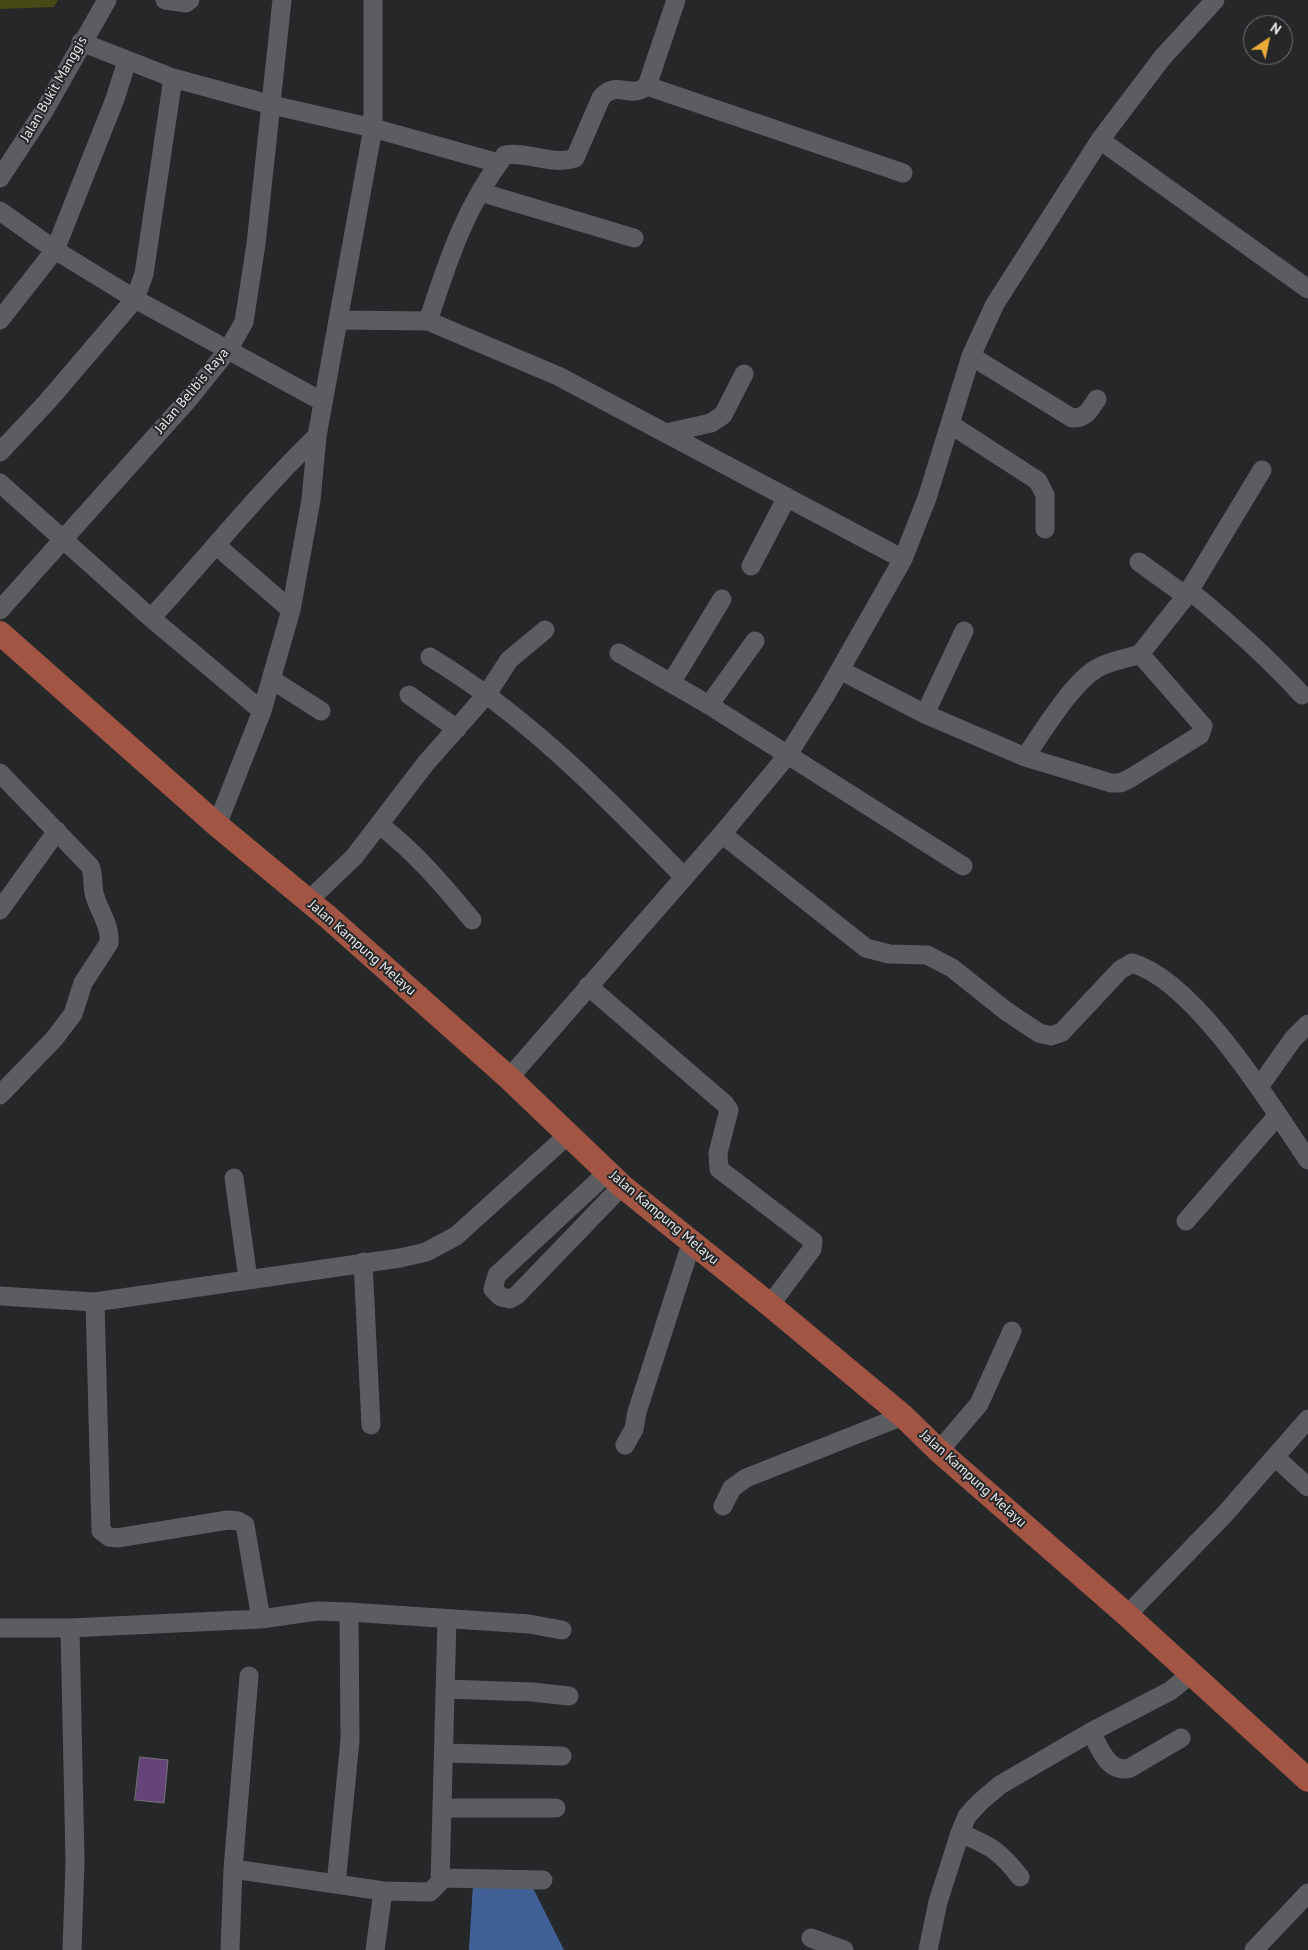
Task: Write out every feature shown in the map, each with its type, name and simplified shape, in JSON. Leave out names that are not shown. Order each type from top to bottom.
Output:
[{"type":"main road","name":"Jalan Kampung Melayu","points":[[0,633],[217,825],[309,900],[509,1078],[615,1179],[903,1416],[939,1451],[1127,1616],[1308,1780]]},
{"type":"street","name":"Jalan Bukit Manggis","points":[[0,178],[6,154],[44,111],[81,42],[107,0]]},
{"type":"street","points":[[165,0],[186,3],[190,0]]},
{"type":"street","name":"Jalan Belibis Raya","points":[[0,610],[186,401],[228,350],[246,314],[272,105],[282,0]]},
{"type":"street","points":[[217,825],[262,711],[290,610],[311,500],[317,436],[373,128],[373,0]]},
{"type":"street","points":[[428,321],[453,246],[468,211],[498,163],[505,155],[515,154],[565,162],[575,158],[601,98],[606,91],[611,89],[635,92],[647,86],[676,0]]},
{"type":"street","points":[[509,1078],[722,834],[787,756],[840,670],[903,560],[928,498],[972,356],[995,304],[1100,140],[1162,58],[1215,0]]},
{"type":"street","points":[[81,42],[172,78],[272,105],[373,128],[498,163]]},
{"type":"street","points":[[0,320],[55,250],[115,99],[127,61]]},
{"type":"street","points":[[0,452],[47,402],[135,298],[144,274],[172,78]]},
{"type":"street","points":[[647,86],[903,173]]},
{"type":"street","points":[[1100,140],[1308,289]]},
{"type":"street","points":[[480,192],[634,238]]},
{"type":"street","points":[[0,211],[55,250],[135,298],[323,402]]},
{"type":"street","points":[[339,320],[428,321],[558,376],[903,560]]},
{"type":"street","points":[[972,356],[1072,418],[1078,418],[1087,414],[1097,399]]},
{"type":"street","points":[[666,433],[711,423],[723,415],[744,374]]},
{"type":"street","points":[[950,424],[1038,481],[1044,495],[1046,529]]},
{"type":"street","points":[[152,618],[217,546],[252,502],[317,436]]},
{"type":"street","points":[[1025,757],[1070,695],[1089,674],[1096,668],[1140,654],[1187,593],[1262,470]]},
{"type":"street","points":[[0,483],[152,618],[262,711]]},
{"type":"street","points":[[751,566],[786,497]]},
{"type":"street","points":[[217,546],[290,610]]},
{"type":"street","points":[[1138,562],[1187,593],[1253,644],[1264,658],[1302,694]]},
{"type":"street","points":[[671,683],[722,599]]},
{"type":"street","points":[[309,900],[354,857],[426,763],[487,694],[509,660],[545,630]]},
{"type":"street","points":[[925,714],[964,631]]},
{"type":"street","points":[[709,705],[755,641]]},
{"type":"street","points":[[619,653],[709,705],[963,866]]},
{"type":"street","points":[[840,670],[925,714],[1025,757],[1120,783],[1130,780],[1200,735],[1203,726],[1140,654]]},
{"type":"street","points":[[430,657],[487,694],[591,782],[684,877]]},
{"type":"street","points":[[271,679],[321,711]]},
{"type":"street","points":[[409,695],[457,729]]},
{"type":"street","points":[[0,773],[90,866],[94,874],[95,896],[106,920],[110,936],[109,943],[83,984],[73,1014],[54,1039],[0,1095]]},
{"type":"street","points":[[380,825],[408,847],[435,875],[472,920]]},
{"type":"street","points":[[0,910],[57,831]]},
{"type":"street","points":[[722,834],[866,948],[889,954],[927,954],[952,968],[1006,1011],[1039,1033],[1051,1036],[1062,1032],[1120,970],[1132,963],[1145,967],[1200,1012],[1259,1087],[1308,1160]]},
{"type":"street","points":[[588,986],[726,1104],[729,1110],[718,1153],[719,1169],[813,1241],[812,1249],[770,1305]]},
{"type":"street","points":[[1259,1087],[1293,1039],[1308,1024]]},
{"type":"street","points":[[1186,1221],[1278,1116]]},
{"type":"street","points":[[0,1296],[95,1302],[426,1252],[456,1236],[569,1134]]},
{"type":"street","points":[[234,1178],[248,1279]]},
{"type":"street","points":[[615,1179],[517,1295],[510,1299],[501,1297],[493,1289],[493,1280],[497,1275],[615,1179]]},
{"type":"street","points":[[625,1445],[634,1428],[637,1412],[692,1241]]},
{"type":"street","points":[[363,1262],[371,1425]]},
{"type":"street","points":[[95,1302],[101,1531],[117,1538],[228,1520],[238,1521],[245,1525],[260,1619]]},
{"type":"street","points":[[939,1451],[978,1404],[1012,1331]]},
{"type":"street","points":[[723,1506],[732,1488],[746,1478],[903,1416]]},
{"type":"street","points":[[1127,1616],[1224,1515],[1276,1458],[1308,1419]]},
{"type":"street","points":[[1276,1458],[1308,1487]]},
{"type":"street","points":[[0,1628],[70,1628],[260,1619],[317,1611],[530,1624],[562,1630]]},
{"type":"street","points":[[336,1884],[350,1740],[349,1612]]},
{"type":"street","points":[[233,1869],[383,1891],[430,1892],[435,1889],[441,1878],[447,1619]]},
{"type":"street","points":[[70,1628],[75,1862],[72,1950]]},
{"type":"street","points":[[928,1950],[938,1902],[967,1816],[1000,1786],[1091,1732],[1156,1700],[1190,1675]]},
{"type":"street","points":[[230,1950],[233,1869],[249,1676]]},
{"type":"street","points":[[446,1689],[532,1692],[570,1696]]},
{"type":"street","points":[[1091,1732],[1111,1766],[1121,1770],[1130,1768],[1181,1738]]},
{"type":"street","points":[[444,1752],[562,1756]]},
{"type":"street","points":[[442,1808],[556,1808]]},
{"type":"street","points":[[960,1833],[988,1845],[1004,1856],[1020,1877]]},
{"type":"street","points":[[441,1878],[543,1880]]},
{"type":"street","points":[[375,1950],[383,1891]]},
{"type":"street","points":[[1254,1950],[1308,1893]]},
{"type":"street","points":[[811,1938],[844,1950]]},
{"type":"green space","points":[[0,0],[58,0],[54,7],[0,9]]},
{"type":"water","points":[[473,1884],[531,1884],[564,1950],[469,1950]]},
{"type":"building","points":[[140,1757],[168,1760],[164,1803],[135,1800]]}]
